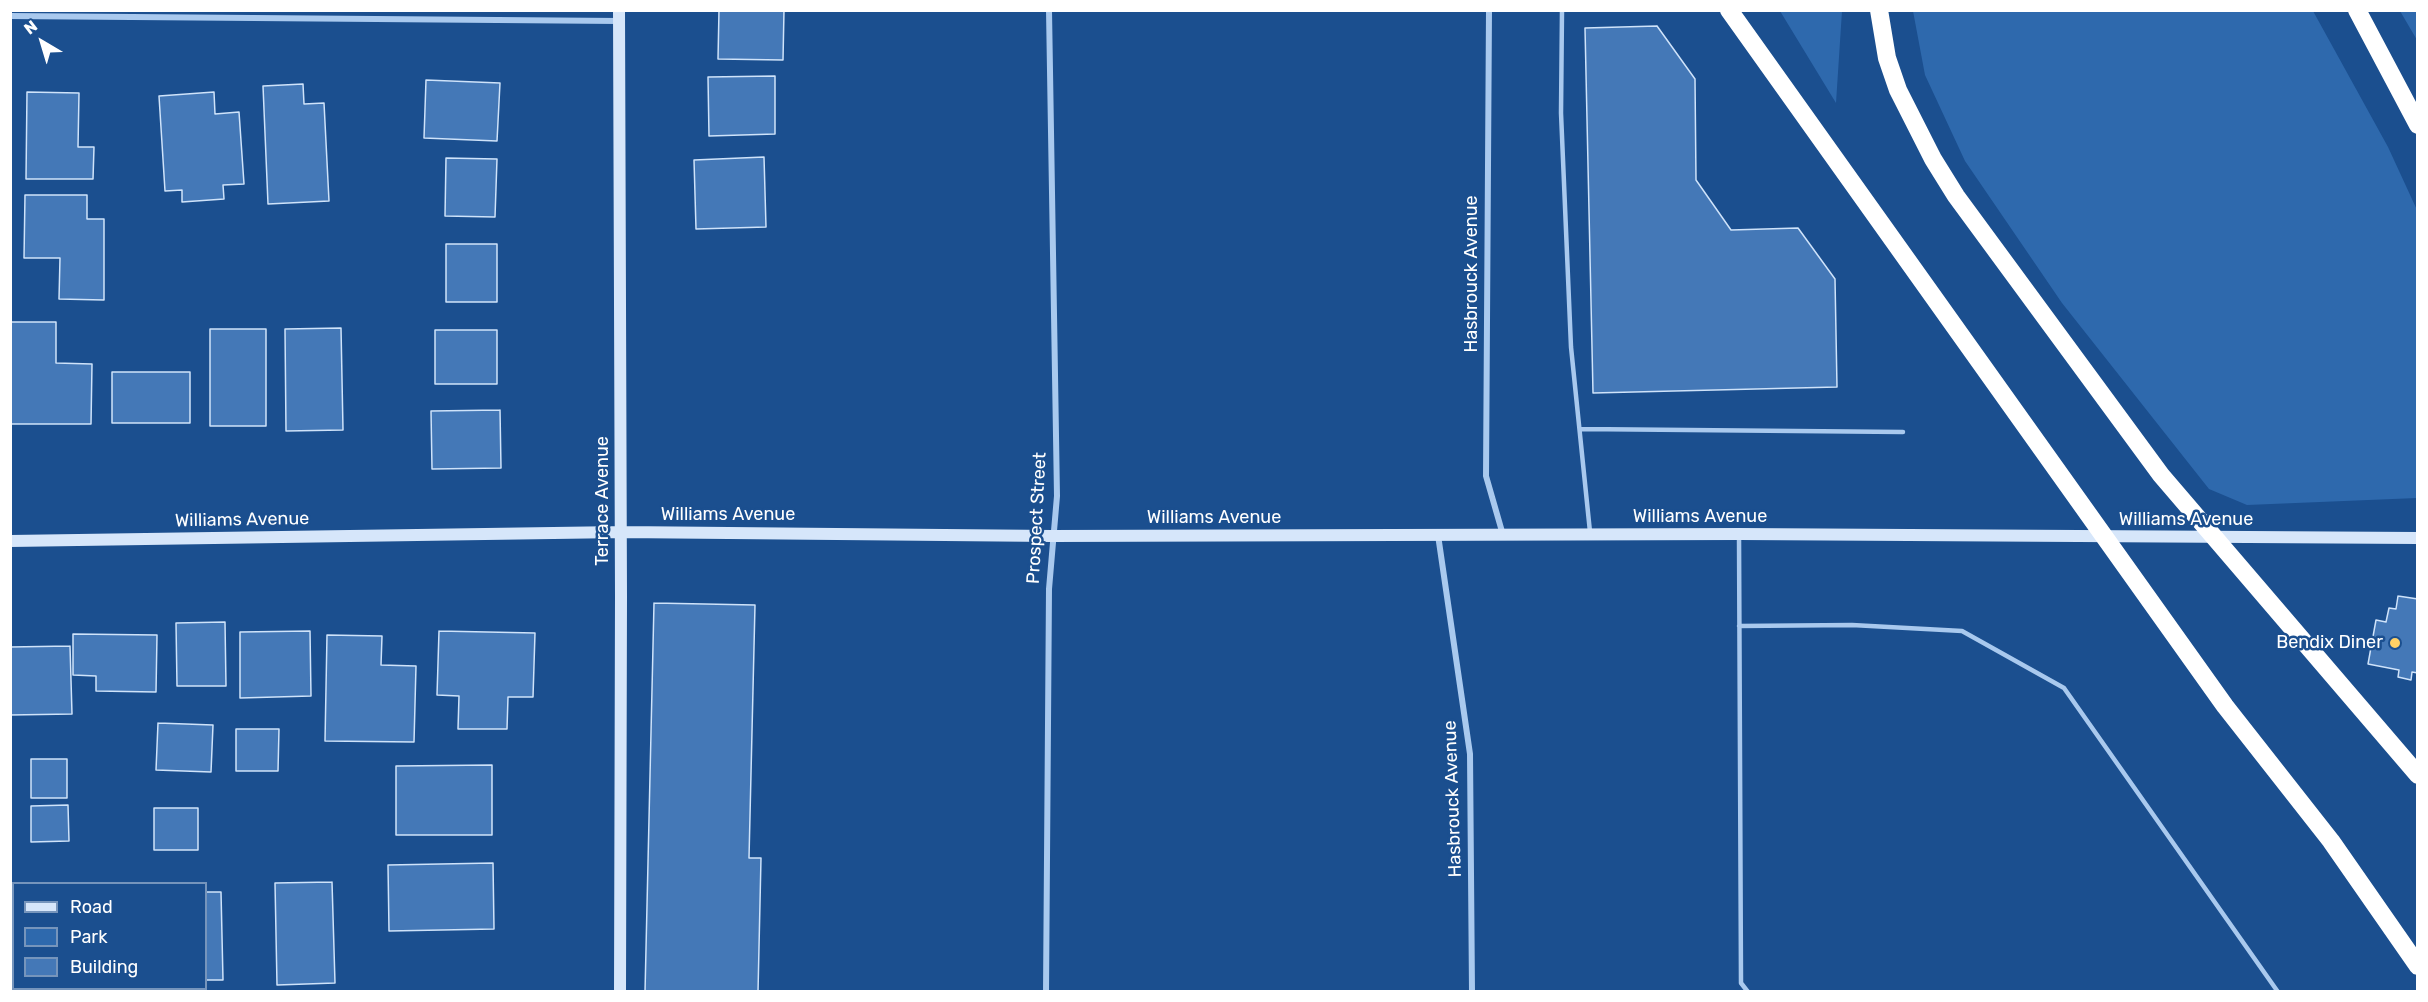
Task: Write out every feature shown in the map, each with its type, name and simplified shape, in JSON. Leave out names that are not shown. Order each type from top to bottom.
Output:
[{"type":"highway","points":[[1729,10],[2225,706],[2331,841],[2418,966]]},
{"type":"highway","points":[[1879,10],[1887,58],[1898,90],[1928,150],[1956,196],[2161,475],[2418,775]]},
{"type":"highway","points":[[2357,10],[2418,125]]},
{"type":"street","name":"Prospect Street","points":[[1046,992],[1049,589],[1057,496],[1048,10]]},
{"type":"street","name":"Hasbrouck Avenue","points":[[1489,10],[1485,476],[1503,535]]},
{"type":"street","points":[[10,16],[619,16]]},
{"type":"street","name":"Terrace Avenue","points":[[619,16],[620,992]]},
{"type":"street","name":"Williams Avenue","points":[[10,541],[621,532],[1052,536],[1738,534],[2105,538],[2418,538]]},
{"type":"street","name":"Hasbrouck Avenue","points":[[1438,536],[1470,754],[1472,992]]},
{"type":"lane","points":[[1562,10],[1561,113],[1571,347],[1590,535]]},
{"type":"lane","points":[[1580,429],[1903,432]]},
{"type":"lane","points":[[1738,534],[1741,983],[1748,992]]},
{"type":"lane","points":[[1739,626],[1852,625],[1962,631],[2064,688],[2278,992]]},
{"type":"green space","points":[[1780,11],[1842,11],[1836,103]]},
{"type":"green space","points":[[1913,11],[2313,11],[2388,147],[2417,210],[2417,498],[2247,505],[2209,489],[2062,303],[1965,161],[1925,75]]},
{"type":"green space","points":[[2400,11],[2417,11],[2417,40]]},
{"type":"building","points":[[719,10],[784,10],[783,60],[718,59]]},
{"type":"building","points":[[1657,26],[1695,79],[1696,180],[1731,230],[1798,228],[1835,279],[1837,387],[1593,393],[1585,28]]},
{"type":"building","points":[[775,76],[775,134],[709,136],[708,77]]},
{"type":"building","points":[[426,80],[500,83],[497,141],[424,138]]},
{"type":"building","points":[[303,84],[304,104],[324,103],[329,201],[268,204],[263,86]]},
{"type":"building","points":[[27,92],[79,93],[78,147],[94,147],[93,179],[26,179]]},
{"type":"building","points":[[214,92],[215,114],[239,112],[244,184],[223,185],[224,199],[182,202],[182,190],[165,191],[159,96]]},
{"type":"building","points":[[764,157],[766,227],[696,229],[694,160]]},
{"type":"building","points":[[446,158],[497,159],[495,217],[445,216]]},
{"type":"building","points":[[25,195],[87,195],[87,219],[104,219],[104,300],[59,299],[60,258],[24,258]]},
{"type":"building","points":[[446,244],[497,244],[497,302],[446,302]]},
{"type":"building","points":[[10,322],[56,322],[56,363],[92,364],[91,424],[10,424]]},
{"type":"building","points":[[341,328],[343,430],[286,431],[285,329]]},
{"type":"building","points":[[210,329],[266,329],[266,426],[210,426]]},
{"type":"building","points":[[435,330],[497,330],[497,384],[435,384]]},
{"type":"building","points":[[112,372],[190,372],[190,423],[112,423]]},
{"type":"building","points":[[500,410],[501,468],[432,469],[431,411]]},
{"type":"building","name":"Bendix Diner","points":[[2398,596],[2418,599],[2418,673],[2412,672],[2411,680],[2398,677],[2399,670],[2368,664],[2376,620],[2386,622],[2389,608],[2396,609]]},
{"type":"building","points":[[654,603],[755,605],[749,858],[761,858],[758,992],[645,992]]},
{"type":"building","points":[[225,622],[226,686],[177,686],[176,623]]},
{"type":"building","points":[[310,631],[311,696],[240,698],[240,632]]},
{"type":"building","points":[[439,631],[535,633],[533,697],[508,697],[507,729],[458,729],[459,696],[437,695]]},
{"type":"building","points":[[73,634],[157,635],[156,692],[96,691],[96,676],[73,675]]},
{"type":"building","points":[[327,635],[382,636],[381,665],[416,666],[414,742],[325,741]]},
{"type":"building","points":[[70,646],[72,714],[10,715],[10,647]]},
{"type":"building","points":[[158,723],[213,725],[211,772],[156,770]]},
{"type":"building","points":[[236,729],[279,729],[278,771],[236,771]]},
{"type":"building","points":[[31,759],[67,759],[67,798],[31,798]]},
{"type":"building","points":[[492,765],[492,835],[396,835],[396,766]]},
{"type":"building","points":[[68,805],[69,841],[31,842],[31,806]]},
{"type":"building","points":[[154,808],[198,808],[198,850],[154,850]]},
{"type":"building","points":[[493,863],[494,929],[389,931],[388,865]]},
{"type":"building","points":[[332,882],[335,983],[277,985],[275,883]]},
{"type":"building","points":[[207,892],[221,892],[223,980],[207,980]]},
{"type":"building","points":[[10,903],[12,903],[12,982],[10,982]]},
{"type":"place","name":"Bendix Diner","points":[[2395,643]]}]
